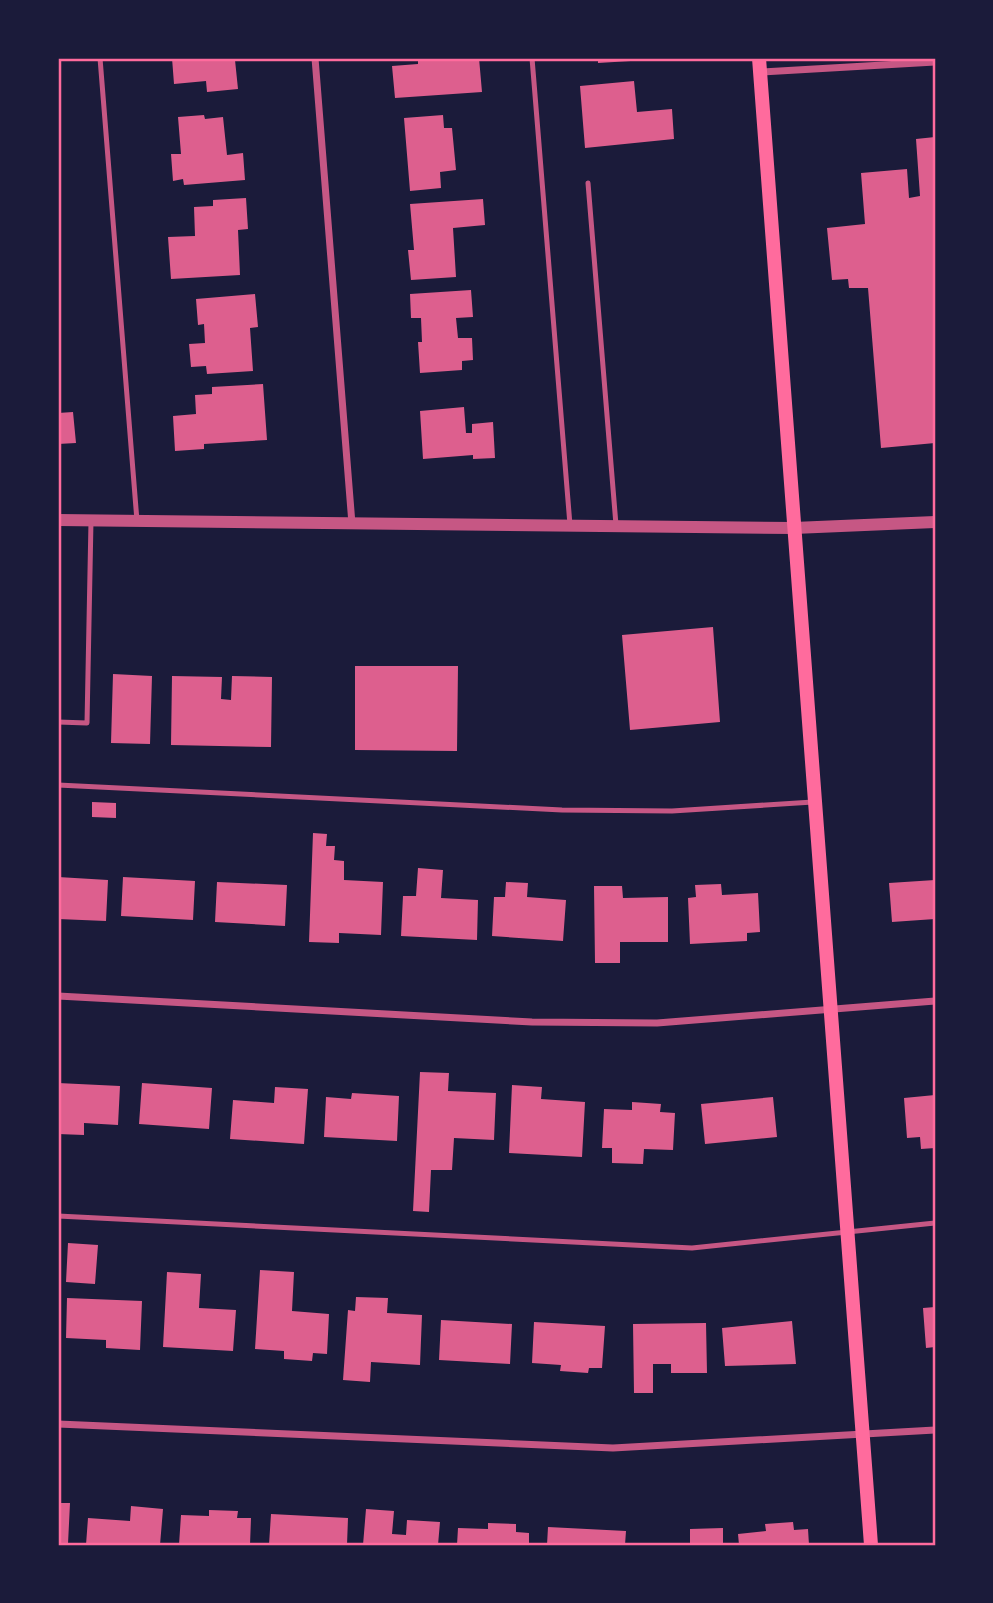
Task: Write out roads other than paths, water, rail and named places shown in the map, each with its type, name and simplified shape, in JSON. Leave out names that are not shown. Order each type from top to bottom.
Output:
[{"type":"main road","points":[[760,65],[828,1010],[871,1545]]},
{"type":"street","points":[[315,58],[352,524]]},
{"type":"street","points":[[760,65],[935,62]]},
{"type":"street","points":[[58,520],[794,528],[935,522]]},
{"type":"street","points":[[58,996],[532,1022],[657,1023],[935,1001]]},
{"type":"street","points":[[58,1424],[612,1448],[935,1430]]},
{"type":"lane","points":[[100,58],[136,521]]},
{"type":"lane","points":[[532,58],[570,525]]},
{"type":"lane","points":[[588,183],[616,525]]},
{"type":"lane","points":[[58,722],[87,723],[91,521]]},
{"type":"lane","points":[[58,785],[562,810],[672,811],[813,802]]},
{"type":"lane","points":[[58,1216],[681,1248],[935,1223]]}]
